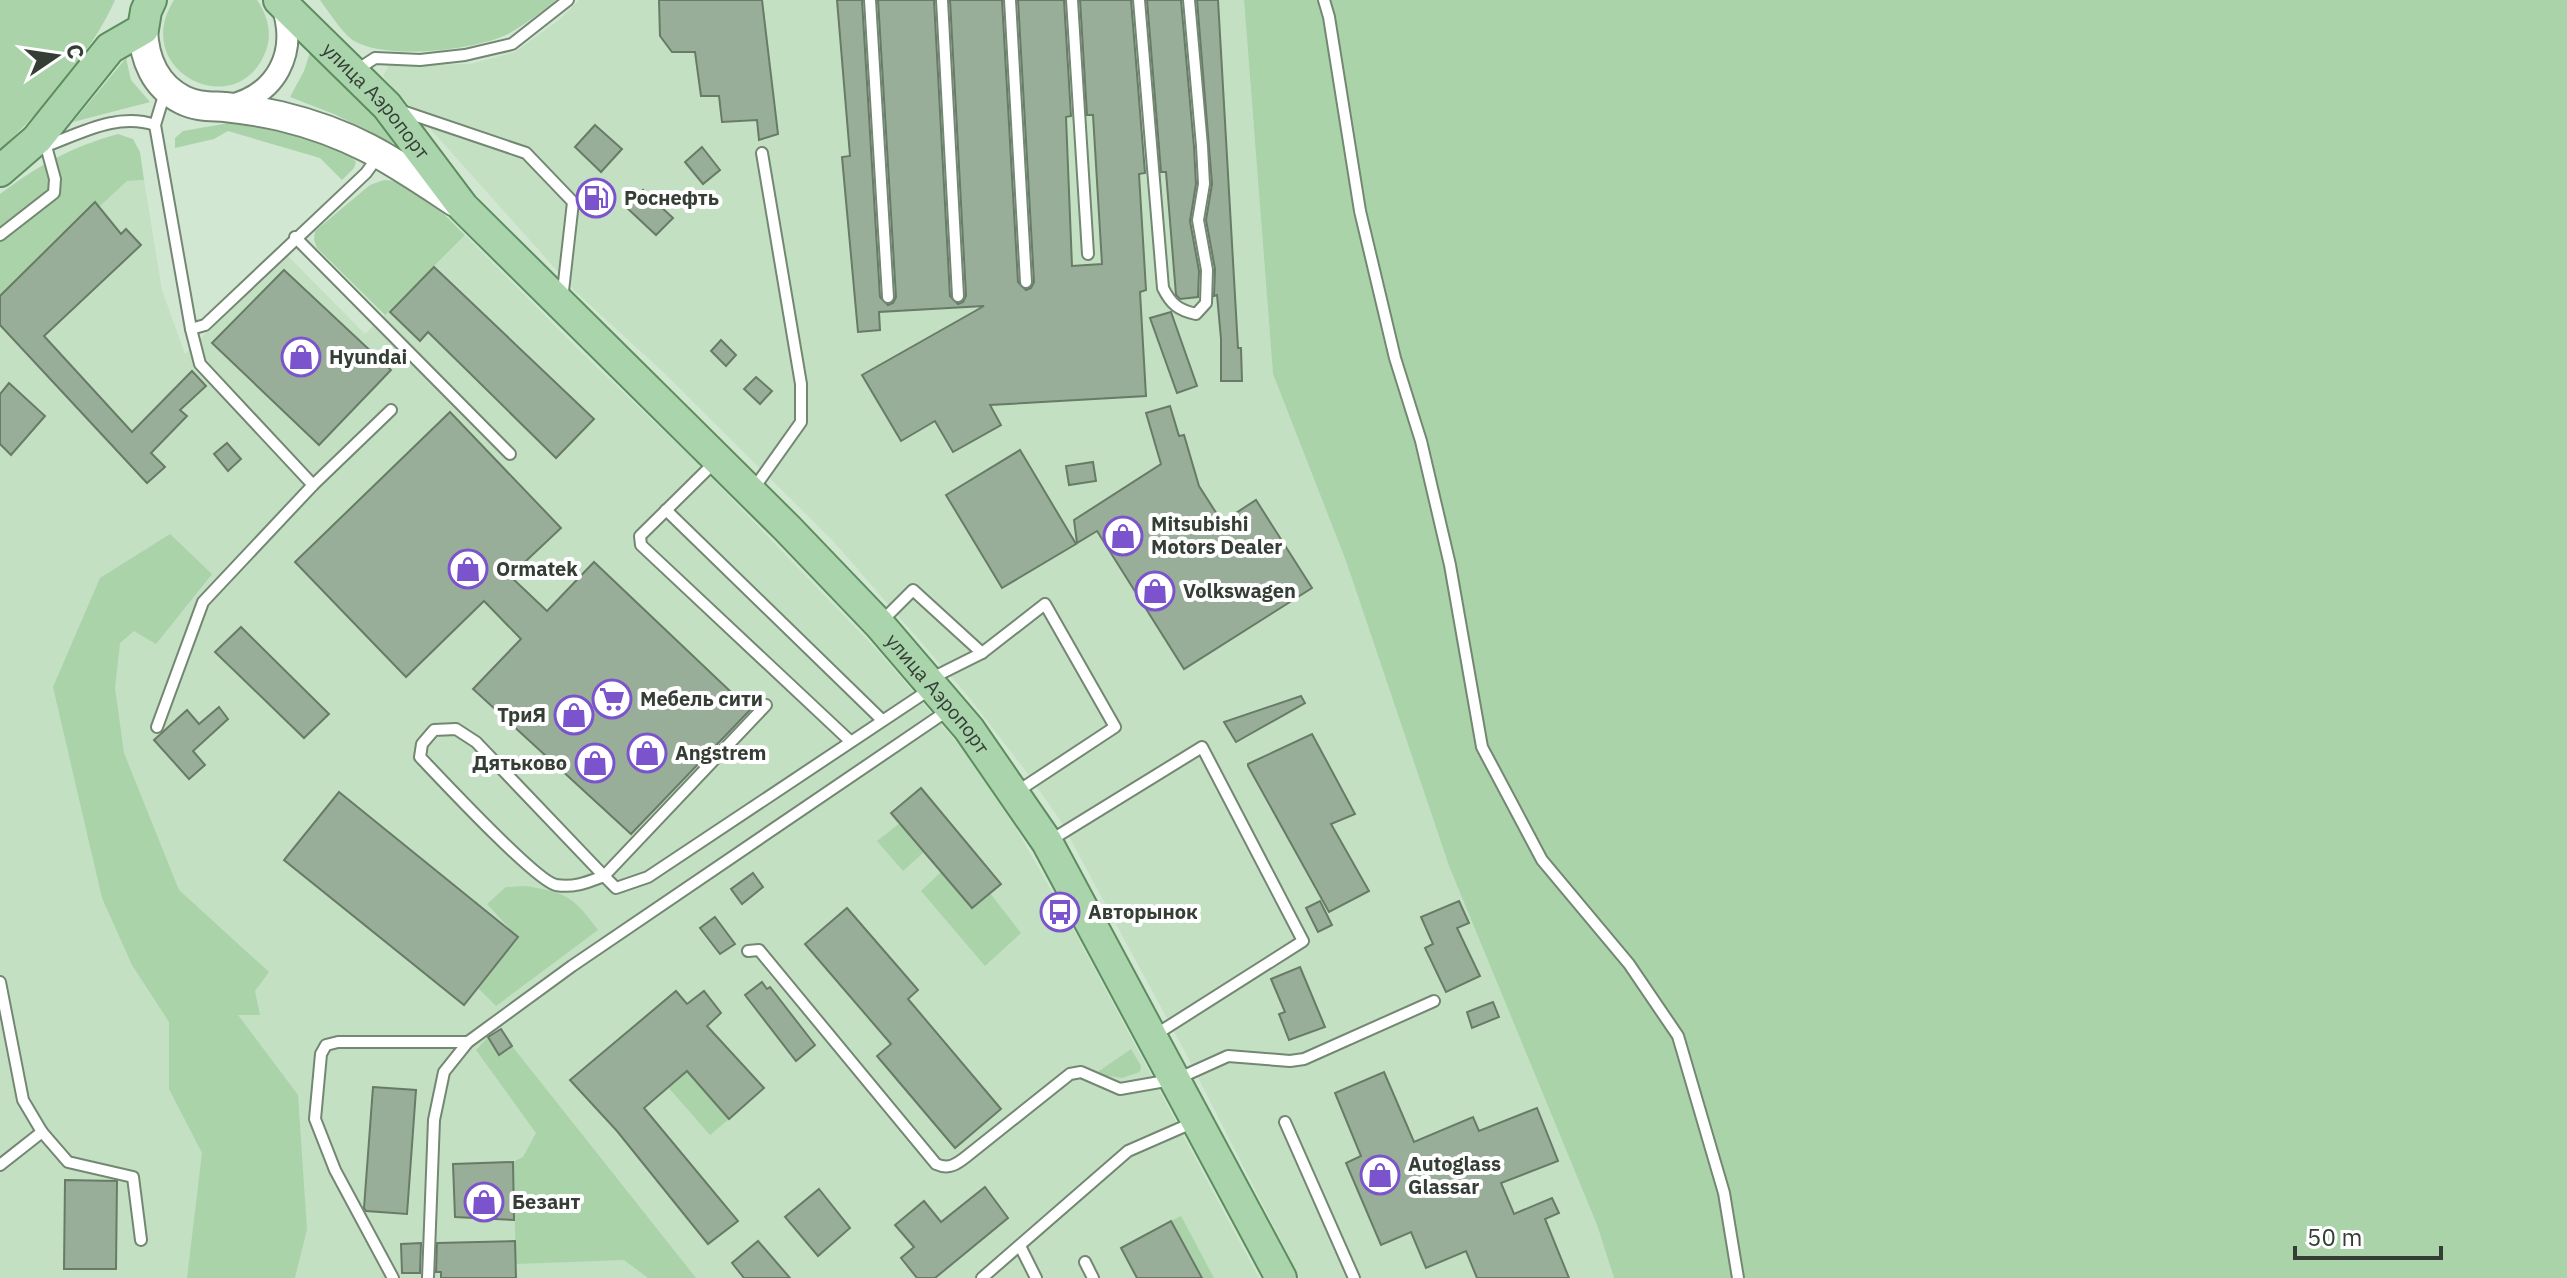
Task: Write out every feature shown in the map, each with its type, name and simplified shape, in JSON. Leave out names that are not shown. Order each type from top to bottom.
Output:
[{"type":"main road","name":"улица Аэропорт","points":[[280,2],[387,106],[463,207],[751,492],[879,624],[938,691],[1047,842],[1177,1079],[1281,1278]]},
{"type":"main road","points":[[146,10],[147,61],[166,88]]},
{"type":"main road","points":[[0,171],[42,142],[110,48],[146,10]]},
{"type":"main road","name":"улица Аэропорт","points":[[166,88],[193,103],[276,115],[320,126],[380,153],[463,207]]},
{"type":"street","name":"улица Аэропорт","points":[[224,107],[256,95],[279,70],[289,37],[280,2]]},
{"type":"lane","points":[[353,72],[375,58],[465,55],[512,44],[568,0]]},
{"type":"lane","points":[[870,0],[888,297]]},
{"type":"lane","points":[[942,0],[958,296]]},
{"type":"lane","points":[[1010,0],[1026,282]]},
{"type":"lane","points":[[1072,0],[1088,254]]},
{"type":"lane","points":[[1139,0],[1163,288],[1171,303],[1182,311],[1196,314],[1206,303],[1207,270],[1198,220],[1204,184],[1189,0]]},
{"type":"lane","points":[[1324,0],[1360,211],[1395,358],[1421,441],[1450,565],[1482,747],[1542,860],[1629,964],[1678,1036],[1724,1193],[1738,1278]]},
{"type":"lane","points":[[166,88],[155,125],[200,364],[313,485]]},
{"type":"lane","points":[[387,106],[526,153],[573,202],[562,306]]},
{"type":"lane","points":[[0,235],[54,193],[55,179],[42,142],[114,122],[138,119],[155,125]]},
{"type":"lane","points":[[191,329],[205,325],[366,173],[380,153]]},
{"type":"lane","points":[[751,492],[801,422],[801,384],[762,153]]},
{"type":"lane","points":[[295,237],[510,454]]},
{"type":"lane","points":[[157,727],[203,602],[313,485],[391,410]]},
{"type":"lane","points":[[717,460],[640,536],[641,545],[850,741]]},
{"type":"lane","points":[[666,510],[882,720]]},
{"type":"lane","points":[[879,624],[913,590],[982,653]]},
{"type":"lane","points":[[428,1278],[434,1120],[444,1072],[468,1042],[938,691],[1045,604],[1115,727],[1014,794]]},
{"type":"lane","points":[[766,705],[604,876],[580,886],[553,885],[506,845],[420,757],[422,744],[434,730],[456,729],[476,742],[604,876],[616,888],[648,877],[882,720],[938,691]]},
{"type":"lane","points":[[1047,842],[1202,747],[1303,941],[1153,1037]]},
{"type":"lane","points":[[748,951],[759,950],[936,1164],[943,1167],[955,1165],[1070,1074],[1081,1072],[1120,1089],[1177,1079],[1228,1056],[1290,1061],[1304,1059],[1434,1001]]},
{"type":"lane","points":[[0,982],[23,1100],[42,1132],[68,1162],[133,1177],[141,1240]]},
{"type":"lane","points":[[393,1278],[335,1170],[315,1119],[321,1054],[326,1045],[338,1042],[468,1042]]},
{"type":"lane","points":[[982,1278],[1128,1151],[1198,1120]]},
{"type":"lane","points":[[1285,1122],[1354,1278]]},
{"type":"lane","points":[[0,1165],[42,1132]]},
{"type":"lane","points":[[1020,1246],[1036,1278]]},
{"type":"lane","points":[[1085,1262],[1093,1278]]},
{"type":"shaded area","points":[[0,0],[115,0],[94,39],[65,80],[0,149]]},
{"type":"shaded area","points":[[174,0],[257,0],[264,12],[269,39],[265,53],[251,74],[232,85],[212,86],[192,80],[175,67],[165,48],[164,26]]},
{"type":"shaded area","points":[[320,0],[556,0],[522,26],[496,39],[456,48],[411,52],[389,51],[356,42]]},
{"type":"shaded area","points":[[579,0],[1244,0],[1273,374],[1346,561],[1449,866],[1597,1225],[1614,1278],[1300,1278],[1185,1052],[1060,820],[1025,770],[967,695],[833,541],[663,372],[577,293],[383,76],[389,65],[470,64],[515,52],[560,19]]},
{"type":"shaded area","points":[[1244,0],[2567,0],[2567,1278],[1614,1278],[1597,1225],[1449,866],[1346,561],[1273,374]]},
{"type":"shaded area","points":[[311,49],[396,139],[392,143],[334,114],[290,97],[304,71]]},
{"type":"shaded area","points":[[126,58],[131,80],[150,102],[73,122]]},
{"type":"shaded area","points":[[229,123],[297,136],[333,147],[356,162],[354,168],[342,180],[320,158],[228,131],[214,139],[175,148],[175,138],[183,131]]},
{"type":"shaded area","points":[[118,134],[133,139],[140,152],[144,180],[127,181],[99,207],[94,203],[0,296],[0,194],[56,158]]},
{"type":"shaded area","points":[[144,180],[162,290],[185,354],[286,254],[365,334],[465,235],[699,465],[879,652],[988,779],[1075,932],[1259,1278],[295,1278],[307,1230],[200,1278],[0,1278],[0,296],[94,202],[99,207],[127,181]]},
{"type":"shaded area","points":[[384,180],[418,192],[465,235],[385,315],[317,248],[314,240],[315,231],[370,185]]},
{"type":"shaded area","points":[[170,534],[212,574],[156,644],[134,631],[120,643],[115,688],[124,753],[179,890],[269,972],[255,991],[260,1015],[238,1015],[298,1095],[307,1230],[295,1278],[187,1278],[202,1153],[169,1089],[169,1022],[132,965],[102,898],[53,687],[100,578]]},
{"type":"shaded area","points":[[900,823],[924,852],[903,871],[877,841]]},
{"type":"shaded area","points":[[941,872],[971,908],[990,893],[1021,933],[985,966],[921,891]]},
{"type":"shaded area","points":[[526,886],[568,898],[598,930],[496,1006],[478,988],[518,938],[487,904],[506,887]]},
{"type":"shaded area","points":[[488,1037],[499,1054],[512,1046],[696,1278],[648,1278],[624,1260],[516,1264],[513,1162],[523,1157],[536,1133],[476,1050]]},
{"type":"shaded area","points":[[1131,1049],[1141,1066],[1140,1072],[1122,1078],[1095,1074]]},
{"type":"shaded area","points":[[687,1071],[729,1119],[710,1135],[668,1087]]},
{"type":"shaded area","points":[[1181,1216],[1214,1278],[1202,1278],[1171,1221]]},
{"type":"building","points":[[659,0],[762,0],[778,134],[759,140],[757,120],[722,122],[719,96],[701,96],[695,52],[672,52],[660,36]]},
{"type":"building","points":[[837,0],[862,0],[880,297],[888,305],[896,297],[878,0],[934,0],[950,296],[958,304],[966,296],[950,0],[1002,0],[1018,282],[1026,290],[1034,282],[1018,0],[1064,0],[1071,116],[1066,117],[1072,266],[1102,264],[1093,115],[1087,115],[1080,0],[1131,0],[1145,173],[1139,174],[1146,290],[1140,292],[1146,396],[990,405],[1001,425],[953,452],[935,421],[901,441],[862,375],[984,306],[879,312],[880,330],[858,332],[842,157],[850,156]]},
{"type":"building","points":[[1147,0],[1181,0],[1194,147],[1196,184],[1190,221],[1199,271],[1198,297],[1180,299],[1176,295],[1166,172],[1161,172]]},
{"type":"building","points":[[1197,0],[1218,0],[1242,381],[1221,381],[1221,339],[1217,295],[1214,296],[1215,269],[1206,220],[1212,184]]},
{"type":"building","points":[[595,125],[622,149],[601,172],[575,147]]},
{"type":"building","points":[[702,147],[720,170],[703,184],[685,162]]},
{"type":"building","points":[[643,190],[673,218],[656,235],[626,207]]},
{"type":"building","points":[[95,202],[121,234],[126,229],[141,245],[44,336],[132,432],[192,371],[206,386],[180,410],[187,416],[151,453],[165,467],[147,483],[0,325],[0,296]]},
{"type":"building","points":[[434,267],[594,419],[556,458],[428,332],[420,341],[390,312]]},
{"type":"building","name":"Hyundai","points":[[284,270],[391,370],[319,445],[212,343]]},
{"type":"building","points":[[1171,312],[1197,386],[1177,393],[1150,318]]},
{"type":"building","points":[[721,340],[736,355],[726,366],[711,351]]},
{"type":"building","points":[[756,377],[772,391],[760,404],[744,389]]},
{"type":"building","points":[[9,383],[45,416],[11,455],[0,444],[0,394]]},
{"type":"building","points":[[1170,406],[1179,436],[1184,435],[1199,486],[1222,522],[1256,500],[1312,588],[1184,669],[1097,531],[1077,543],[1074,520],[1161,464],[1146,413]]},
{"type":"building","points":[[450,412],[561,528],[510,576],[547,611],[594,562],[750,710],[631,834],[473,689],[521,639],[484,601],[406,677],[295,562]]},
{"type":"building","points":[[227,443],[241,459],[228,471],[214,454]]},
{"type":"building","points":[[1020,450],[1076,544],[1002,588],[946,495]]},
{"type":"building","points":[[1093,462],[1096,481],[1069,485],[1066,466]]},
{"type":"building","points":[[241,627],[329,714],[304,738],[215,652]]},
{"type":"building","points":[[1301,696],[1305,703],[1236,742],[1224,722]]},
{"type":"building","points":[[219,707],[228,719],[193,751],[205,765],[189,779],[154,740],[187,710],[199,724]]},
{"type":"building","points":[[1312,734],[1355,814],[1331,824],[1369,891],[1329,912],[1248,766]]},
{"type":"building","points":[[921,788],[1001,884],[972,908],[891,813]]},
{"type":"building","points":[[339,792],[518,937],[464,1005],[284,860]]},
{"type":"building","points":[[753,873],[763,887],[742,904],[731,889]]},
{"type":"building","points":[[1320,901],[1332,925],[1318,932],[1306,908]]},
{"type":"building","points":[[1459,901],[1469,923],[1457,928],[1480,976],[1446,992],[1425,948],[1433,944],[1421,917]]},
{"type":"building","points":[[847,908],[918,990],[908,999],[1001,1109],[955,1148],[877,1056],[891,1044],[805,944]]},
{"type":"building","points":[[715,917],[735,944],[720,954],[700,928]]},
{"type":"building","points":[[1300,967],[1325,1027],[1289,1040],[1279,1014],[1285,1012],[1271,979]]},
{"type":"building","points":[[762,982],[767,989],[770,987],[815,1045],[796,1061],[745,995]]},
{"type":"building","points":[[676,991],[687,1004],[704,991],[721,1013],[707,1026],[764,1088],[729,1119],[687,1071],[644,1108],[738,1221],[708,1244],[617,1131],[570,1080]]},
{"type":"building","points":[[1493,1002],[1499,1017],[1472,1028],[1467,1012]]},
{"type":"building","points":[[501,1029],[512,1046],[499,1055],[488,1037]]},
{"type":"building","points":[[1384,1072],[1414,1142],[1473,1117],[1479,1131],[1537,1108],[1558,1161],[1501,1183],[1514,1214],[1552,1198],[1559,1213],[1545,1219],[1569,1278],[1477,1278],[1466,1251],[1426,1268],[1411,1232],[1381,1245],[1346,1163],[1361,1156],[1335,1093]]},
{"type":"building","points":[[373,1087],[416,1090],[407,1214],[366,1211],[364,1208]]},
{"type":"building","points":[[513,1162],[514,1220],[455,1217],[453,1164]]},
{"type":"building","points":[[65,1180],[117,1181],[116,1269],[64,1269]]},
{"type":"building","points":[[985,1187],[1008,1218],[935,1278],[917,1278],[901,1258],[914,1247],[895,1225],[924,1201],[941,1222]]},
{"type":"building","points":[[819,1189],[850,1228],[818,1256],[785,1217]]},
{"type":"building","points":[[1171,1221],[1202,1278],[1137,1278],[1121,1248]]},
{"type":"building","points":[[515,1241],[516,1278],[441,1278],[441,1272],[436,1272],[437,1243]]},
{"type":"building","points":[[758,1241],[790,1278],[744,1278],[732,1263]]},
{"type":"building","points":[[421,1243],[420,1273],[402,1273],[401,1244]]},
{"type":"place","name":"Роснефть","points":[[596,198]]},
{"type":"place","name":"Hyundai","points":[[301,357]]},
{"type":"place","name":"Mitsubishi Motors Dealer","points":[[1123,536]]},
{"type":"place","name":"Ormatek","points":[[468,569]]},
{"type":"place","name":"Volkswagen","points":[[1155,591]]},
{"type":"place","name":"Мебель сити","points":[[612,699]]},
{"type":"place","name":"ТриЯ","points":[[574,715]]},
{"type":"place","name":"Angstrem","points":[[647,753]]},
{"type":"place","name":"Дятьково","points":[[595,763]]},
{"type":"place","name":"Авторынок","points":[[1060,912]]},
{"type":"place","name":"Autoglass Glassar","points":[[1380,1175]]},
{"type":"place","name":"Безант","points":[[484,1202]]}]
